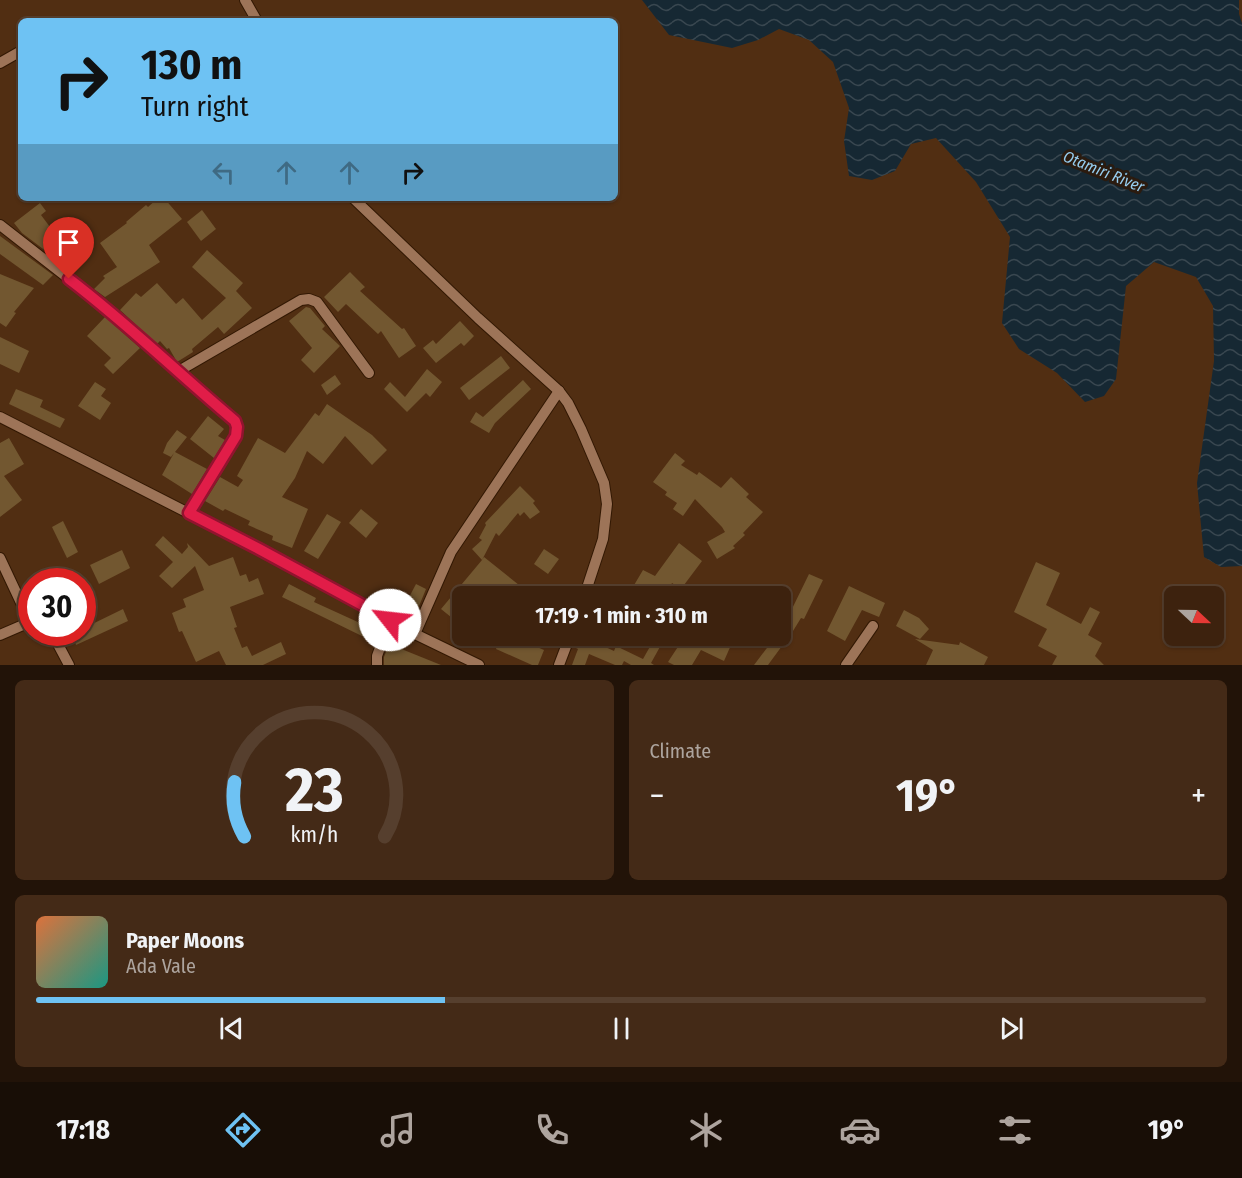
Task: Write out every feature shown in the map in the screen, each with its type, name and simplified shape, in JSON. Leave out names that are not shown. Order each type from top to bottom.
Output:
[{"type":"street","points":[[245,0],[256,18]]},
{"type":"street","points":[[0,63],[18,53]]},
{"type":"street","points":[[356,201],[559,391],[568,403],[604,483],[607,504],[603,539],[588,586]]},
{"type":"street","points":[[0,225],[104,306],[235,421],[236,436],[189,513]]},
{"type":"street","points":[[177,372],[301,300],[309,299],[317,302],[369,373]]},
{"type":"street","points":[[415,634],[451,552],[559,391]]},
{"type":"street","points":[[0,417],[259,549],[415,634],[479,665]]},
{"type":"street","points":[[0,558],[18,595]]},
{"type":"street","points":[[377,665],[377,656],[390,620]]},
{"type":"street","points":[[846,665],[873,626]]},
{"type":"street","points":[[0,635],[18,627]]},
{"type":"street","points":[[59,646],[69,665]]},
{"type":"street","points":[[559,665],[566,646]]},
{"type":"water","name":"Otamiri River","points":[[642,0],[1239,0],[1239,14],[1242,23],[1242,566],[1221,567],[1204,557],[1197,483],[1214,361],[1213,306],[1196,277],[1154,262],[1126,286],[1116,379],[1104,396],[1085,402],[1057,373],[1019,349],[1002,323],[1010,237],[976,182],[936,138],[911,144],[895,171],[872,180],[849,176],[844,141],[849,108],[833,62],[809,40],[779,29],[758,40],[732,48],[669,35]]},
{"type":"building","points":[[155,201],[167,201],[182,219],[149,245],[160,262],[105,297],[94,289],[105,278],[103,276],[117,267],[100,243],[146,205],[148,207]]},
{"type":"building","points":[[40,203],[46,211],[41,215],[56,235],[74,218],[94,240],[81,252],[78,248],[63,264],[22,233],[14,223]]},
{"type":"building","points":[[202,210],[216,229],[201,241],[187,222]]},
{"type":"building","points":[[0,236],[53,275],[43,285],[0,254]]},
{"type":"building","points":[[207,250],[243,283],[236,291],[252,308],[224,334],[218,327],[192,349],[193,352],[177,362],[169,348],[167,349],[160,341],[157,344],[120,310],[136,293],[141,297],[157,283],[176,304],[183,298],[202,320],[226,298],[192,267]]},
{"type":"building","points":[[350,272],[365,287],[360,291],[402,329],[404,328],[416,346],[399,358],[381,331],[378,334],[346,304],[338,312],[324,297]]},
{"type":"building","points":[[0,274],[34,288],[14,312],[16,313],[6,327],[0,323]]},
{"type":"building","points":[[306,307],[310,308],[325,326],[322,329],[340,346],[314,373],[301,360],[312,348],[289,321]]},
{"type":"building","points":[[105,317],[140,348],[113,374],[104,365],[111,358],[87,336]]},
{"type":"building","points":[[460,321],[474,336],[464,346],[461,343],[436,363],[423,348],[433,340],[436,344]]},
{"type":"building","points":[[0,337],[29,351],[19,373],[0,364]]},
{"type":"building","points":[[501,356],[510,368],[469,400],[460,388]]},
{"type":"building","points":[[427,369],[442,382],[430,397],[426,393],[407,412],[384,389],[390,382],[405,397]]},
{"type":"building","points":[[335,375],[341,384],[327,395],[321,385]]},
{"type":"building","points":[[523,380],[531,389],[495,423],[489,433],[470,422],[476,412],[483,417]]},
{"type":"building","points":[[95,382],[106,389],[101,396],[111,403],[100,420],[78,406]]},
{"type":"building","points":[[16,389],[43,400],[40,407],[65,419],[60,428],[9,404]]},
{"type":"building","points":[[327,404],[372,435],[387,450],[372,465],[345,436],[323,464],[307,451],[295,478],[282,497],[308,509],[292,548],[272,540],[273,536],[248,525],[250,521],[225,509],[223,511],[205,501],[220,477],[238,487],[243,480],[237,476],[258,438],[285,453],[315,413],[319,416]]},
{"type":"building","points":[[208,416],[224,429],[218,436],[225,440],[214,458],[190,439]]},
{"type":"building","points":[[177,430],[187,437],[175,452],[207,469],[192,494],[162,475],[174,453],[171,457],[163,453]]},
{"type":"building","points":[[9,438],[24,464],[4,476],[22,500],[0,517],[0,443]]},
{"type":"building","points":[[675,453],[685,461],[681,465],[697,475],[699,472],[721,488],[731,477],[749,494],[746,497],[763,512],[743,533],[745,535],[733,546],[735,548],[717,559],[707,542],[725,532],[722,527],[695,499],[683,516],[673,509],[677,503],[665,495],[667,492],[653,482]]},
{"type":"building","points":[[520,486],[535,501],[533,503],[540,512],[530,519],[524,512],[520,516],[518,513],[499,536],[496,533],[482,560],[472,549],[482,540],[479,538],[485,523]]},
{"type":"building","points":[[361,509],[378,523],[366,538],[349,523]]},
{"type":"building","points":[[327,514],[341,522],[318,559],[304,551]]},
{"type":"building","points":[[63,521],[78,552],[67,558],[52,527]]},
{"type":"building","points":[[163,536],[182,554],[188,547],[187,543],[209,566],[233,557],[240,576],[246,574],[249,582],[258,578],[264,594],[230,607],[237,627],[234,628],[242,648],[247,646],[252,656],[281,642],[286,654],[263,665],[226,665],[219,651],[196,662],[182,631],[179,632],[172,613],[186,607],[183,599],[204,590],[195,566],[172,588],[159,576],[173,562],[155,545]]},
{"type":"building","points":[[679,543],[702,561],[683,586],[672,583],[670,586],[634,586],[643,570],[655,576]]},
{"type":"building","points":[[544,549],[559,559],[548,574],[534,564]]},
{"type":"building","points":[[122,550],[130,568],[99,584],[96,568],[91,568],[90,565]]},
{"type":"building","points":[[484,557],[520,586],[460,586]]},
{"type":"building","points":[[1036,562],[1060,573],[1046,605],[1081,624],[1090,607],[1100,612],[1088,635],[1102,643],[1095,656],[1104,665],[1052,665],[1057,656],[1038,646],[1047,629],[1014,612]]},
{"type":"building","points":[[809,574],[823,580],[804,619],[801,618],[791,634],[791,611]]},
{"type":"building","points":[[289,584],[316,598],[314,602],[371,626],[366,638],[282,597]]},
{"type":"building","points":[[416,584],[426,589],[417,611],[405,605]]},
{"type":"building","points":[[849,586],[885,603],[879,617],[862,610],[845,641],[827,631]]},
{"type":"building","points":[[452,596],[452,618],[441,609]]},
{"type":"building","points":[[123,609],[128,621],[96,636],[96,622]]},
{"type":"building","points":[[904,610],[919,618],[929,629],[920,639],[896,626]]},
{"type":"building","points":[[915,639],[959,645],[960,642],[988,657],[984,665],[926,665],[933,650]]},
{"type":"building","points":[[389,644],[441,665],[384,665],[384,657]]},
{"type":"building","points":[[497,646],[535,646],[544,650],[538,665],[532,665],[496,649]]},
{"type":"building","points":[[577,646],[597,648],[603,646],[614,651],[616,646],[643,659],[650,646],[660,646],[651,663],[654,665],[631,665],[624,661],[622,665],[615,665],[589,654],[585,665],[572,665]]},
{"type":"building","points":[[678,646],[731,646],[724,661],[701,650],[692,665],[674,665],[668,662]]},
{"type":"building","points":[[768,646],[782,646],[768,665],[754,665]]},
{"type":"route","points":[[69,279],[104,306],[235,421],[236,436],[189,513],[390,620]]}]
